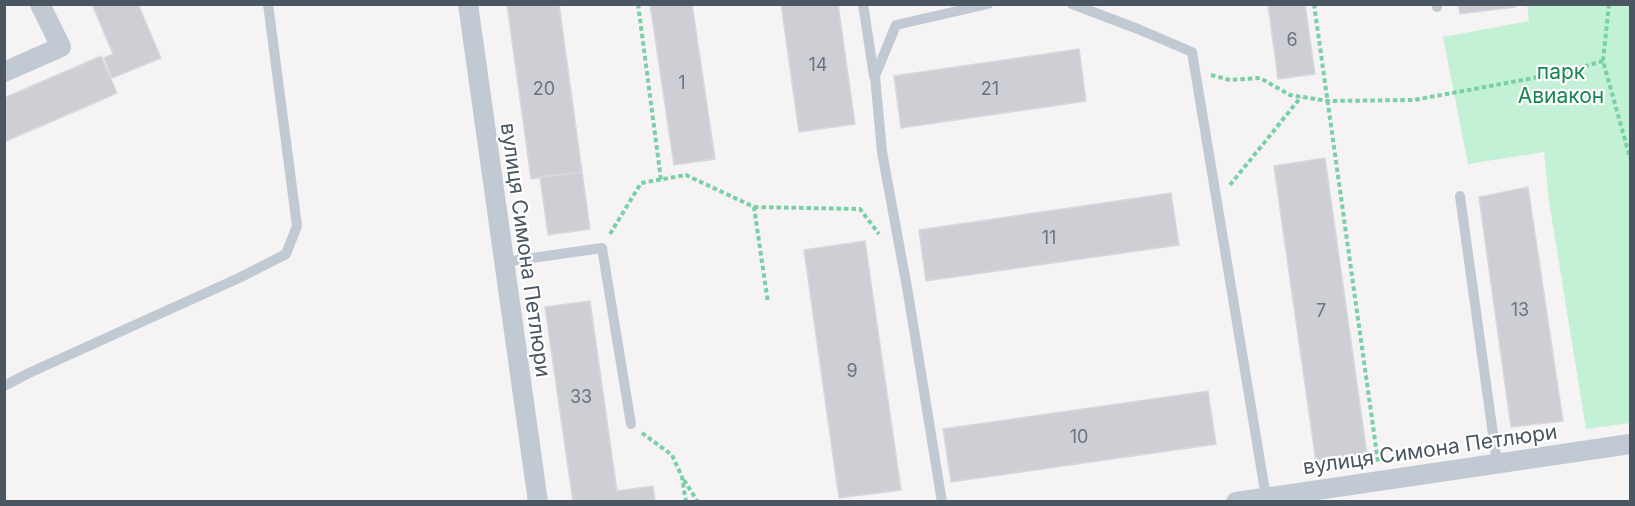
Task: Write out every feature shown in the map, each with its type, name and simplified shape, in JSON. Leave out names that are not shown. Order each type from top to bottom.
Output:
[{"type":"street","points":[[4,72],[61,47],[40,4]]},
{"type":"street","name":"вулиця Симона Петлюри","points":[[468,4],[538,501]]},
{"type":"street","name":"вулиця Симона Петлюри","points":[[1236,501],[1266,499],[1630,444]]},
{"type":"lane","points":[[4,386],[241,278],[286,254],[297,226],[268,4]]},
{"type":"lane","points":[[864,4],[882,152],[942,501]]},
{"type":"lane","points":[[874,76],[896,25],[988,4]]},
{"type":"lane","points":[[1072,4],[1192,52],[1266,499]]},
{"type":"lane","points":[[1460,196],[1497,463]]},
{"type":"lane","points":[[504,262],[602,248],[632,424]]},
{"type":"path","points":[[638,4],[661,180]]},
{"type":"path","points":[[1314,4],[1381,480]]},
{"type":"path","points":[[1609,4],[1602,61],[1630,158]]},
{"type":"path","points":[[1195,71],[1230,80],[1260,78],[1290,95],[1328,101],[1414,100],[1561,73],[1602,61]]},
{"type":"path","points":[[1217,201],[1301,97]]},
{"type":"path","points":[[602,248],[640,183],[686,175],[754,207],[860,209],[882,237]]},
{"type":"path","points":[[754,207],[768,303]]},
{"type":"path","points":[[632,424],[672,455],[682,477],[698,501]]},
{"type":"path","points":[[682,477],[686,501]]},
{"type":"green space","name":"парк Авиакон","points":[[1527,5],[1630,5],[1630,423],[1586,429],[1549,201],[1544,152],[1468,164],[1443,37],[1529,21]]},
{"type":"building","points":[[92,4],[138,4],[161,58],[112,78],[104,58],[113,54]]},
{"type":"building","points":[[507,4],[559,4],[582,172],[531,179]]},
{"type":"building","points":[[650,4],[692,4],[715,159],[674,165]]},
{"type":"building","points":[[781,4],[838,4],[855,124],[799,132]]},
{"type":"building","points":[[1268,4],[1305,4],[1315,74],[1278,79]]},
{"type":"building","points":[[1458,4],[1515,4],[1515,7],[1460,14]]},
{"type":"building","points":[[1079,49],[1086,101],[901,128],[894,76]]},
{"type":"building","points":[[101,56],[117,93],[4,142],[4,98]]},
{"type":"building","points":[[1325,158],[1367,454],[1316,462],[1274,166]]},
{"type":"building","points":[[582,172],[590,229],[548,235],[540,177]]},
{"type":"building","points":[[1528,187],[1563,421],[1511,427],[1479,197]]},
{"type":"building","points":[[1171,193],[1179,245],[926,281],[919,230]]},
{"type":"building","points":[[865,241],[901,490],[839,498],[804,250]]},
{"type":"building","points":[[590,301],[617,491],[653,486],[655,502],[573,502],[545,307]]},
{"type":"building","points":[[1208,391],[1216,444],[951,482],[943,429]]}]
